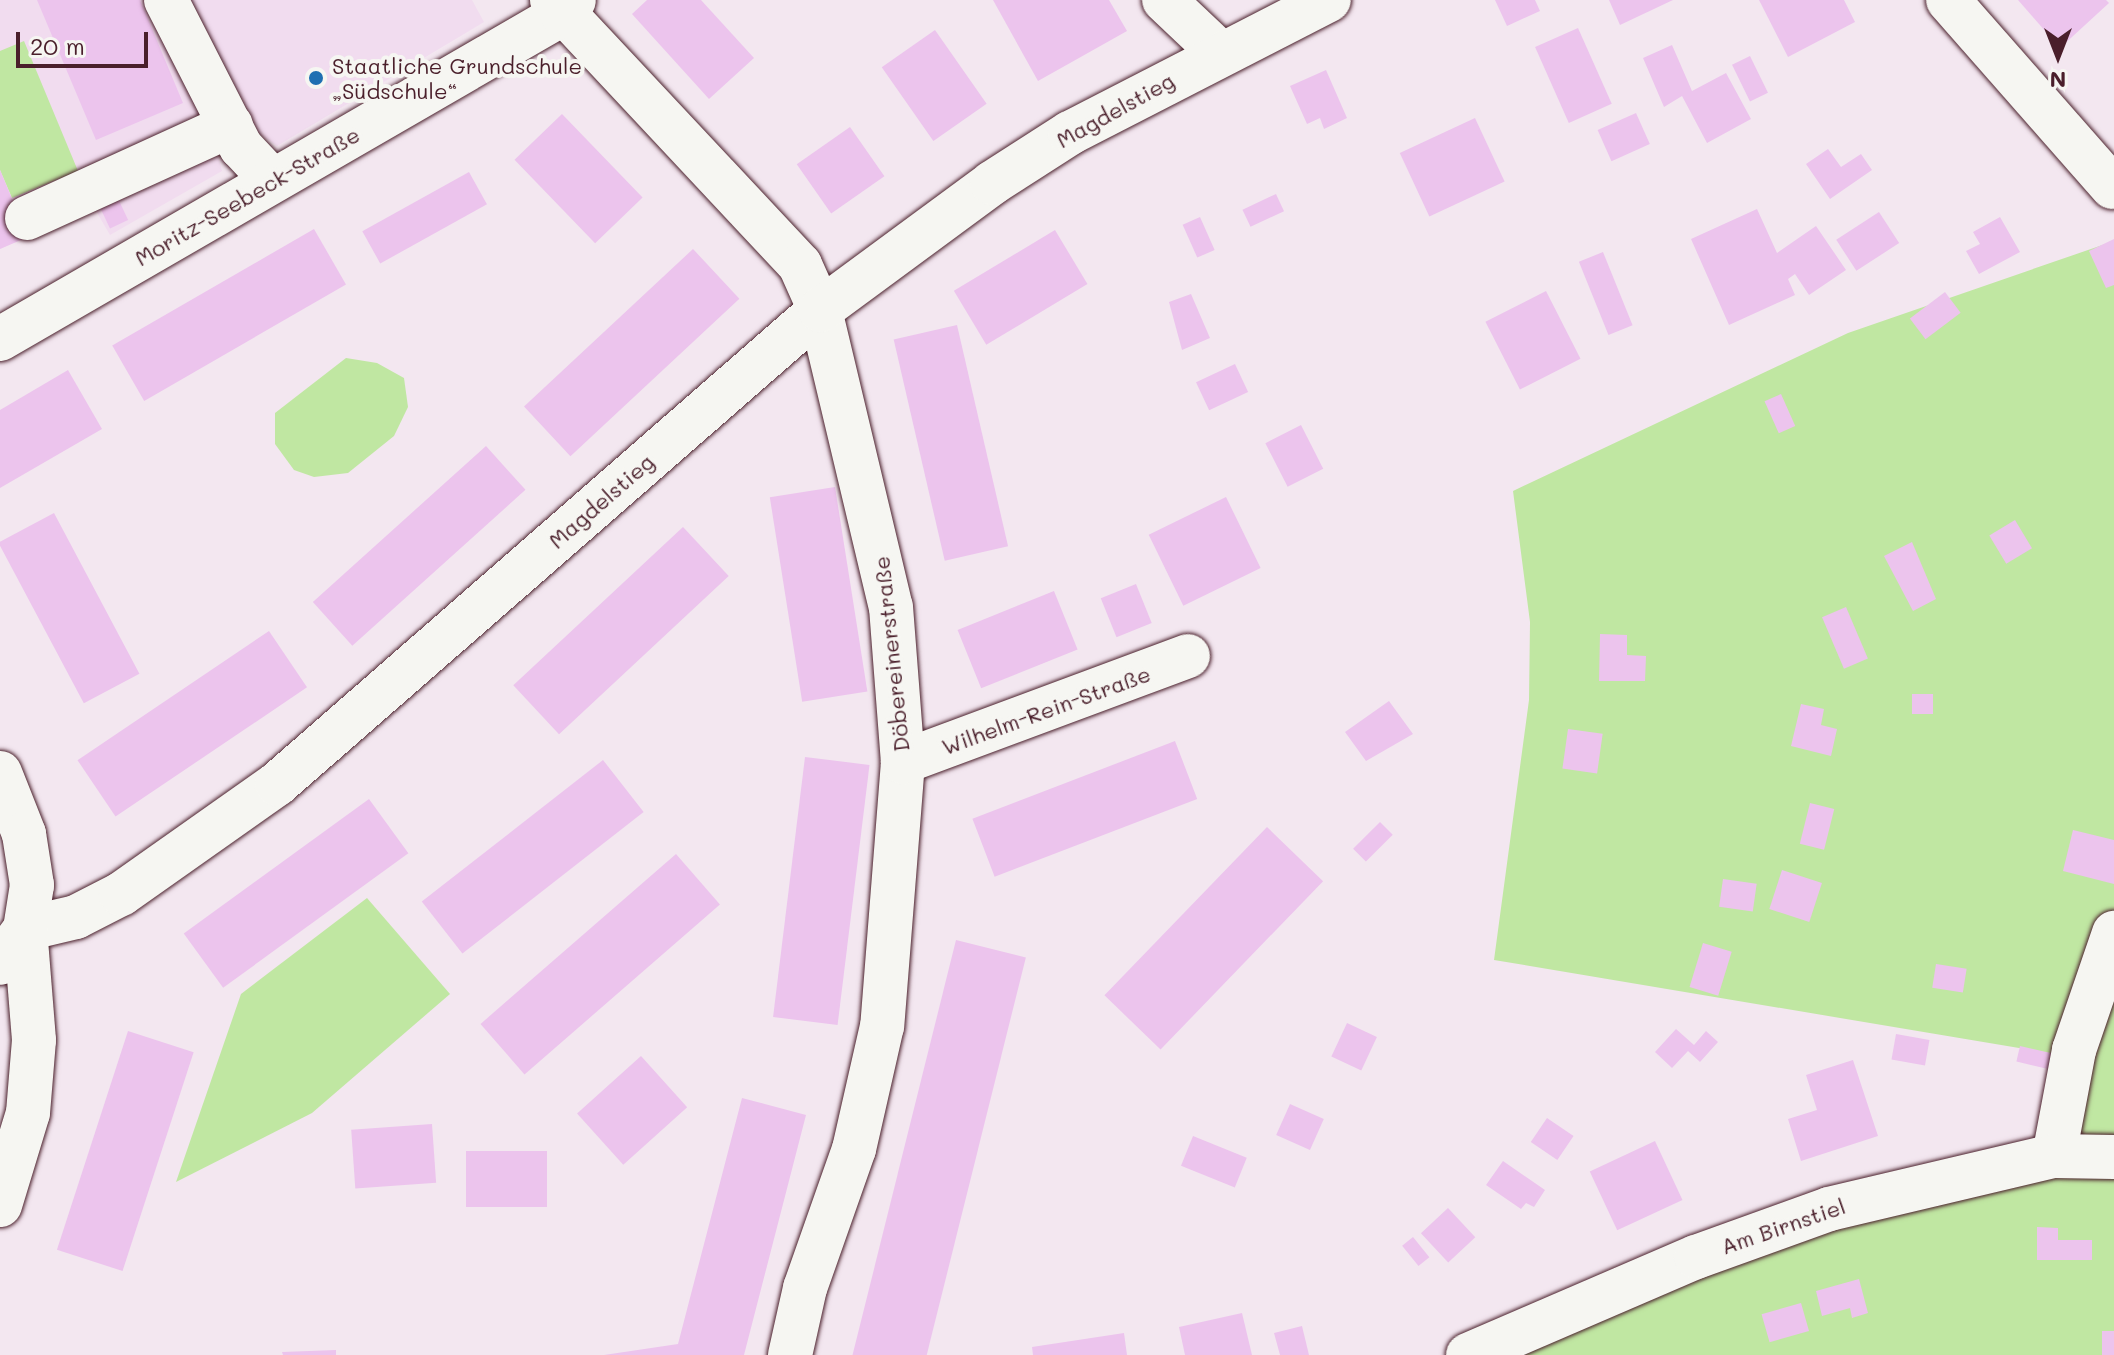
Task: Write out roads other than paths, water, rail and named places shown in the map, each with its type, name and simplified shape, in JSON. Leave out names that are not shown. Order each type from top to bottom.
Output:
[{"type":"street","points":[[166,0],[231,125],[272,180]]},
{"type":"street","points":[[1164,0],[1220,53]]},
{"type":"street","name":"Magdelstieg","points":[[12,946],[121,894],[277,784],[820,310],[1005,174],[1220,53],[1329,0]]},
{"type":"street","points":[[1948,0],[2112,187]]},
{"type":"street","name":"Moritz-Seebeck-Straße","points":[[0,339],[563,5]]},
{"type":"street","name":"Döbereinerstraße","points":[[563,5],[800,265],[820,310],[891,607],[903,762],[882,1026],[854,1149],[805,1288],[790,1355]]},
{"type":"street","points":[[27,218],[231,125]]},
{"type":"street","name":"Wilhelm-Rein-Straße","points":[[903,762],[1188,656]]},
{"type":"street","points":[[0,773],[30,872],[12,946],[33,1025],[28,1113],[0,1205]]},
{"type":"street","points":[[2054,1156],[2074,1050],[2114,933]]},
{"type":"street","name":"Am Birnstiel","points":[[1468,1355],[1696,1257],[1829,1209],[2054,1156],[2114,1157]]},
{"type":"place","name":"Staatliche Grundschule „Südschule“","points":[[316,78]]}]
